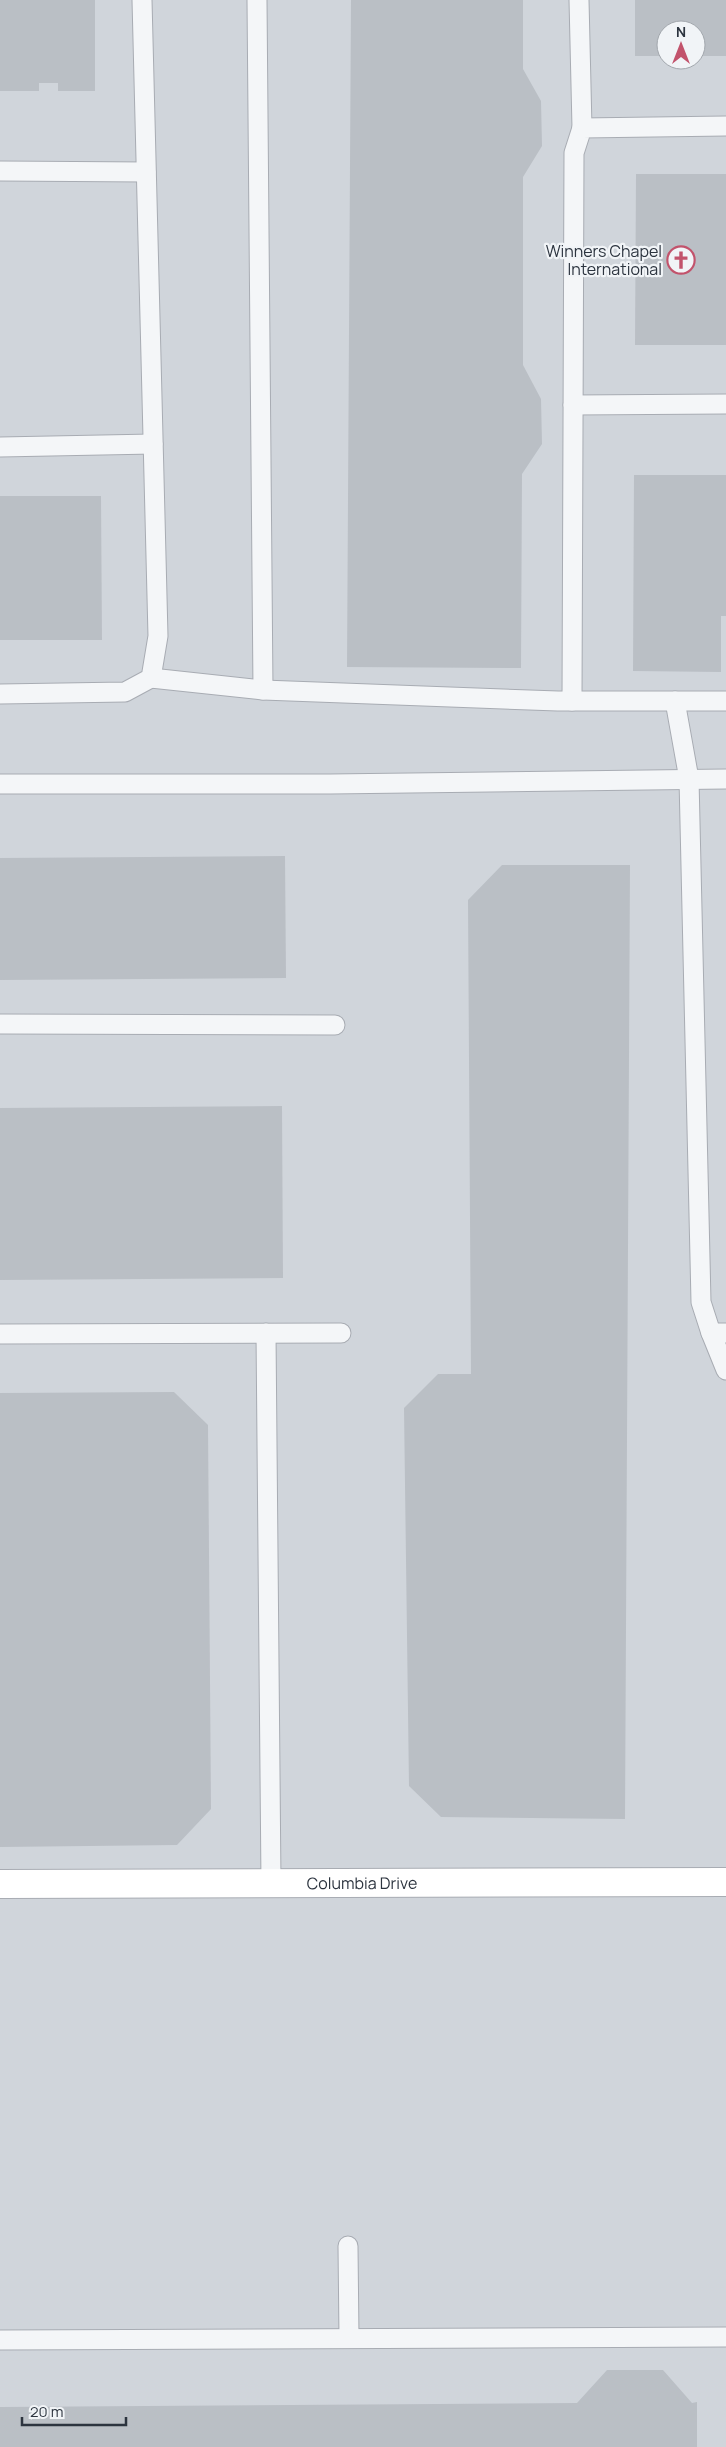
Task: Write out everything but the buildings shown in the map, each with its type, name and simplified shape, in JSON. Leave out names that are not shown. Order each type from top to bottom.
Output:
[{"type":"street","name":"Columbia Drive","points":[[0,1884],[726,1882]]},
{"type":"lane","points":[[142,0],[158,636],[151,678]]},
{"type":"lane","points":[[257,0],[263,690]]},
{"type":"lane","points":[[572,701],[574,153],[582,128],[578,0]]},
{"type":"lane","points":[[582,128],[726,126]]},
{"type":"lane","points":[[0,171],[146,172]]},
{"type":"lane","points":[[573,405],[726,404]]},
{"type":"lane","points":[[0,446],[153,444]]},
{"type":"lane","points":[[0,694],[125,692],[151,678],[263,690],[572,701],[726,701]]},
{"type":"lane","points":[[675,701],[689,779],[701,1302],[718,1333],[726,1370]]},
{"type":"lane","points":[[0,784],[330,784],[726,779]]},
{"type":"lane","points":[[0,1024],[335,1025]]},
{"type":"lane","points":[[266,1333],[271,1883]]},
{"type":"lane","points":[[0,1334],[341,1333]]},
{"type":"lane","points":[[348,2246],[349,2338]]},
{"type":"lane","points":[[0,2340],[726,2337]]},
{"type":"shaded area","points":[[0,0],[726,0],[726,2447],[0,2447]]},
{"type":"place","name":"Winners Chapel International","points":[[681,260]]}]
